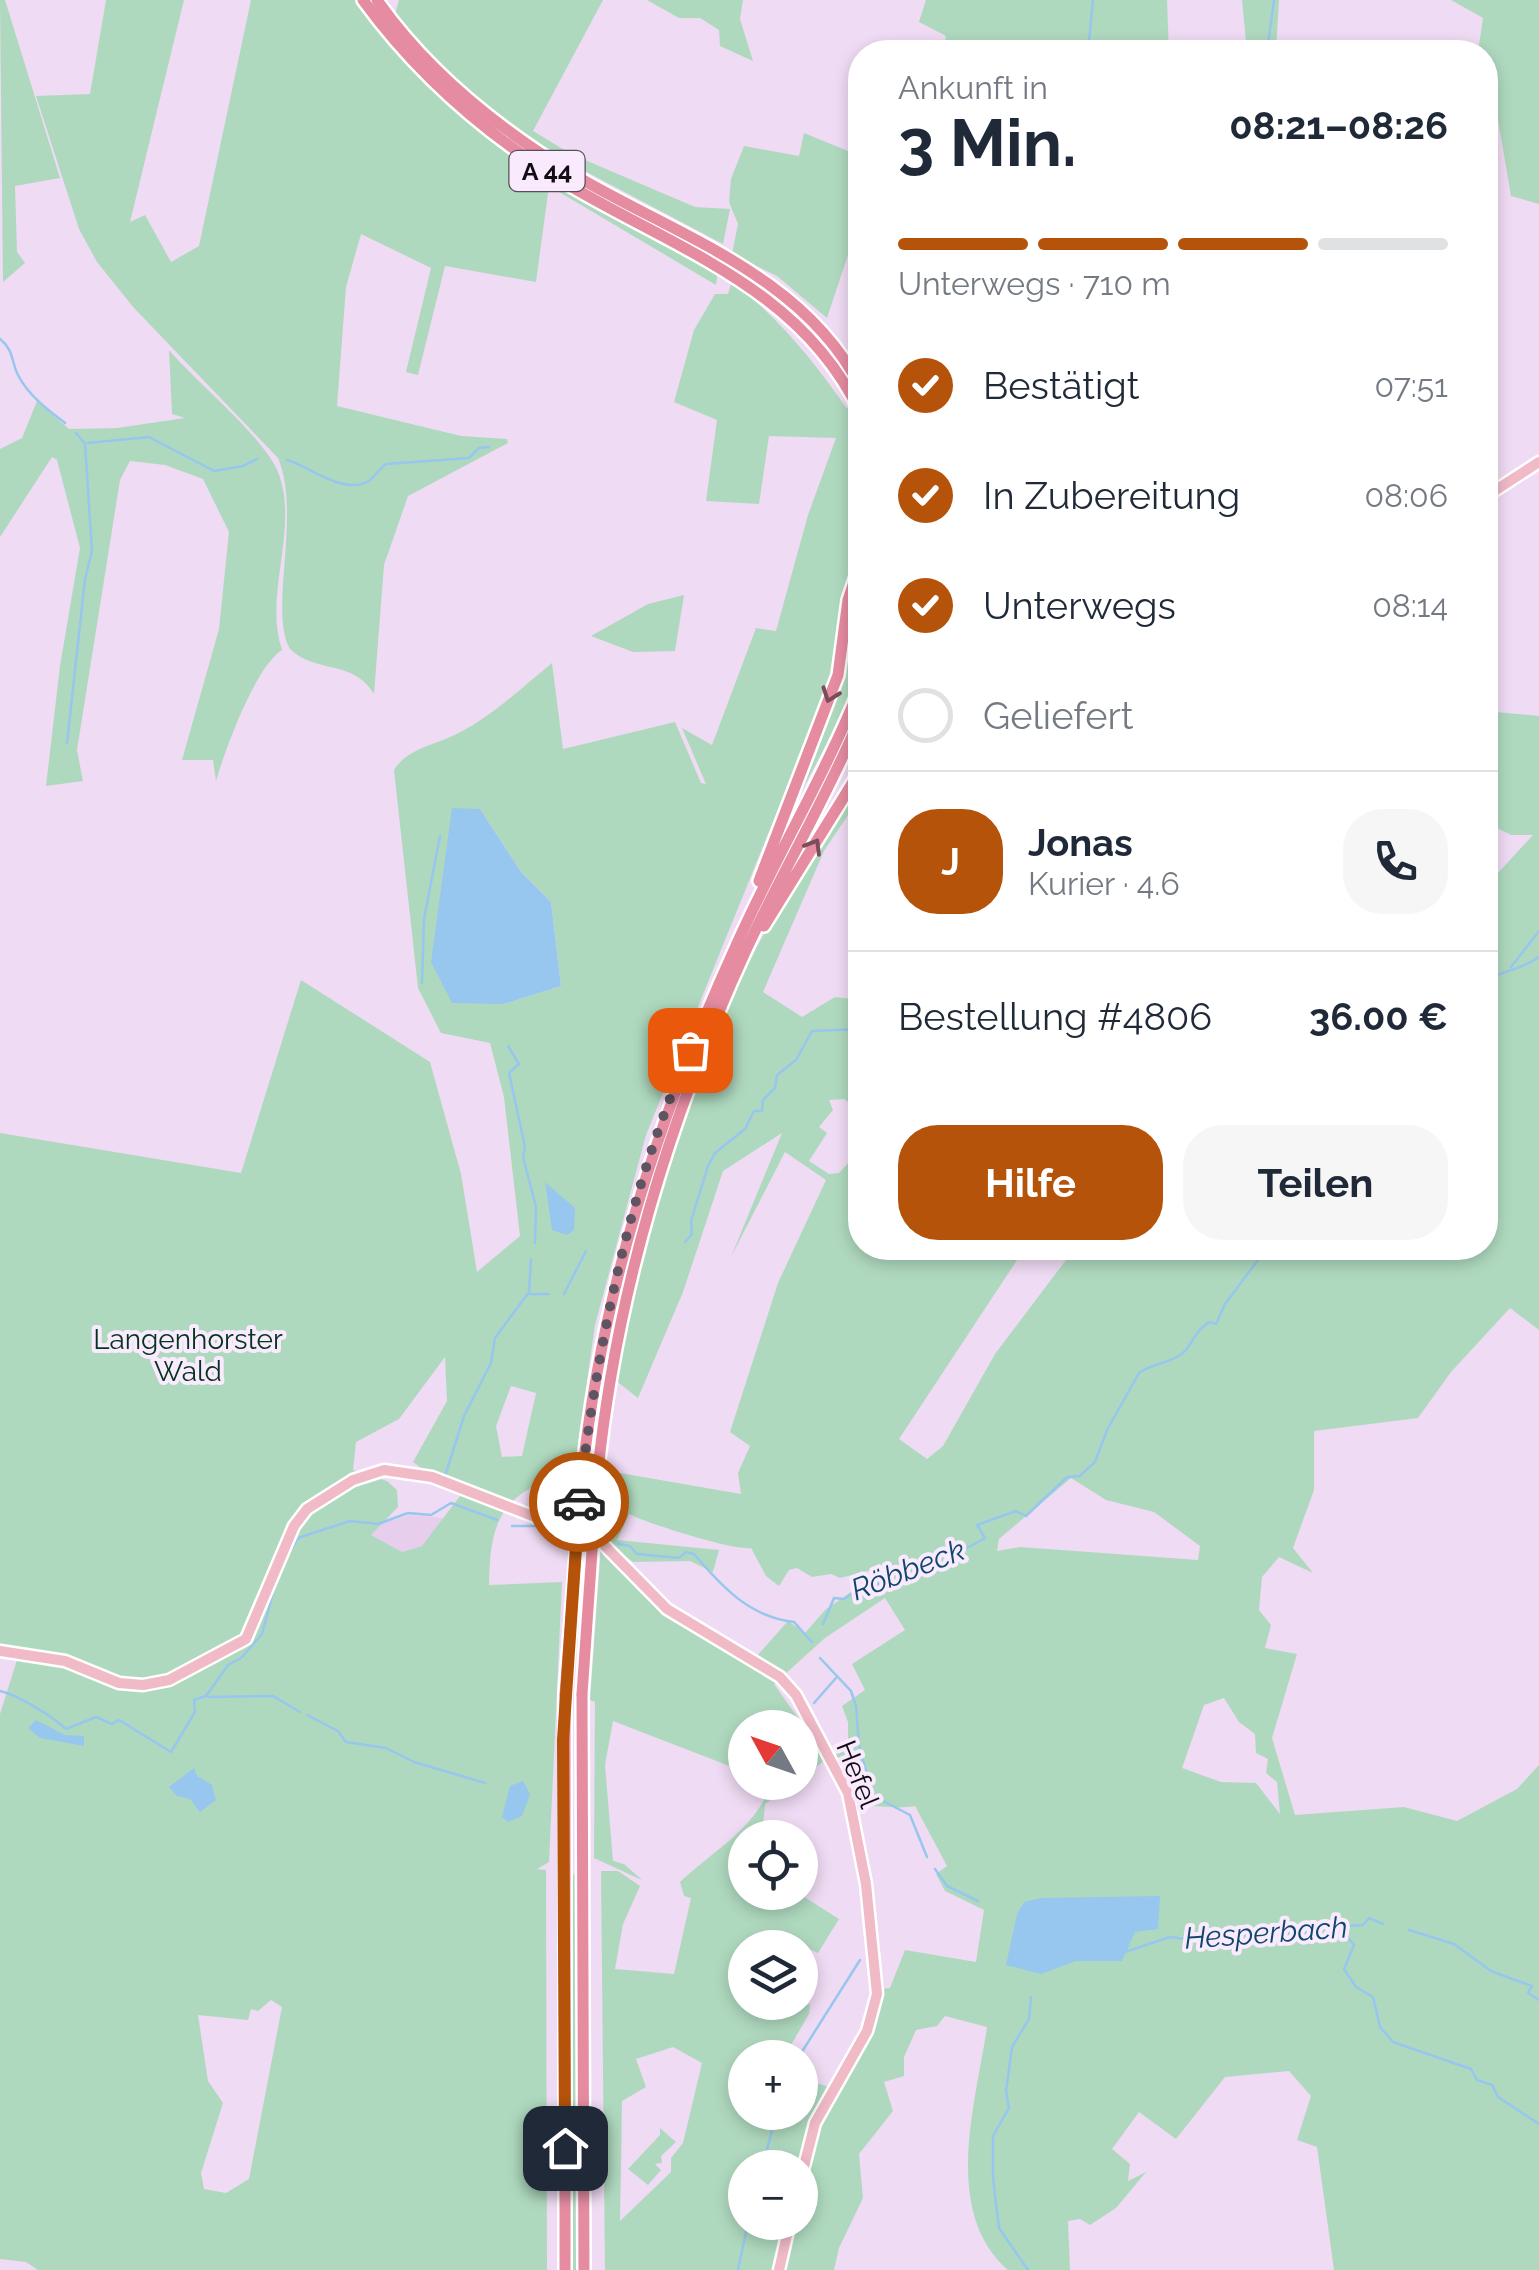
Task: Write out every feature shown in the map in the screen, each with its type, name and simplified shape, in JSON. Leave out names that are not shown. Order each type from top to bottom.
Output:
[{"type":"highway","name":"A 44","points":[[363,0],[427,76],[507,145],[766,296],[814,341],[848,393]]},
{"type":"highway","name":"A 44","points":[[376,0],[454,86],[514,136],[773,288],[822,333],[848,369]]},
{"type":"highway","points":[[587,2270],[582,1694],[597,1480],[612,1360],[653,1194],[838,675],[848,628]]},
{"type":"highway","points":[[562,2270],[565,1694],[582,1478],[598,1357],[641,1190],[683,1067],[848,714]]},
{"type":"highway","points":[[741,947],[848,741]]},
{"type":"highway","points":[[741,947],[848,789]]},
{"type":"main road","points":[[1498,489],[1539,462]]},
{"type":"main road","name":"Hefel","points":[[0,1651],[65,1661],[119,1683],[143,1685],[169,1680],[246,1639],[294,1526],[324,1495],[384,1470],[408,1471],[511,1504],[602,1543],[667,1609],[775,1673],[796,1695],[848,1793],[878,1994],[866,2031],[815,2123],[808,2150]]},
{"type":"main road","points":[[779,2270],[786,2240]]},
{"type":"shaded area","points":[[410,1515],[445,1518],[422,1546],[402,1552],[370,1535],[381,1524]]},
{"type":"green space","points":[[0,0],[5,0],[60,178],[15,186],[17,252],[25,263],[3,282]]},
{"type":"green space","points":[[106,0],[184,0],[130,222],[145,215],[171,262],[199,246],[251,0],[356,0],[388,39],[399,0],[603,0],[533,131],[571,154],[695,207],[730,209],[723,244],[526,140],[519,161],[718,270],[716,285],[549,186],[536,282],[445,266],[418,375],[406,372],[431,268],[361,234],[346,287],[337,406],[461,436],[507,439],[508,443],[408,496],[384,565],[374,694],[356,676],[311,662],[290,649],[282,611],[287,506],[278,458],[134,308],[97,262],[79,229],[36,96],[90,94]]},
{"type":"green space","points":[[647,0],[743,0],[740,19],[753,61],[720,46],[719,30],[700,18],[679,18]]},
{"type":"green space","points":[[926,0],[1167,0],[1169,40],[945,40],[946,36],[919,22]]},
{"type":"green space","points":[[1242,0],[1279,0],[1277,40],[1246,40]]},
{"type":"green space","points":[[1451,0],[1539,0],[1539,204],[1511,196],[1498,120],[1498,40],[1480,40],[1483,18]]},
{"type":"green space","points":[[804,133],[848,151],[848,255],[827,318],[777,276],[732,254],[738,224],[729,202],[731,179],[744,146],[799,156]]},
{"type":"green space","name":"Langenhorster Wald","points":[[732,281],[749,295],[780,325],[848,407],[848,590],[835,669],[646,1135],[595,1325],[567,1521],[537,1485],[511,1503],[493,1539],[489,1585],[562,1582],[549,1862],[537,1869],[546,1870],[547,2270],[38,2270],[26,2262],[0,2259],[0,1714],[17,1660],[0,1655],[0,1133],[241,1173],[301,980],[430,1062],[461,1174],[477,1272],[520,1236],[504,1097],[490,1043],[441,1033],[418,988],[394,770],[411,754],[476,723],[552,663],[563,749],[675,722],[701,783],[706,784],[682,728],[712,745],[756,628],[776,631],[808,515],[836,438],[769,436],[759,504],[706,501],[717,420],[674,402],[694,330],[715,294],[728,294]],"holes":[[[480,809],[521,872],[551,902],[561,986],[504,1004]],[[445,1357],[447,1401],[413,1462],[460,1496],[422,1546],[402,1552],[371,1535],[398,1507],[397,1490],[387,1481],[353,1470],[356,1442],[399,1419]],[[511,1386],[536,1393],[522,1456],[502,1457],[496,1426]],[[271,2000],[282,2007],[249,2179],[226,2193],[204,2189],[201,2173],[223,2103],[208,2081],[198,2015],[248,2020],[251,2009],[258,2011]]]},
{"type":"green space","points":[[169,350],[244,426],[278,472],[285,516],[276,606],[282,650],[252,691],[216,781],[213,760],[182,760],[219,629],[229,532],[203,479],[165,465],[130,461],[120,480],[77,750],[83,781],[46,786],[60,666],[80,548],[57,460],[52,457],[0,537],[0,449],[22,438],[37,401],[69,429],[117,428],[185,418],[172,414]]},
{"type":"green space","points":[[684,595],[675,651],[633,652],[591,636],[648,604]]},
{"type":"green space","points":[[848,633],[848,701],[798,798],[840,687]]},
{"type":"green space","points":[[1498,712],[1539,716],[1539,1330],[1510,1308],[1451,1372],[1418,1418],[1314,1431],[1314,1490],[1293,1548],[1313,1573],[1279,1557],[1262,1577],[1259,1610],[1271,1625],[1265,1648],[1297,1654],[1272,1738],[1295,1815],[1404,1807],[1457,1821],[1517,1789],[1539,1765],[1539,2270],[1334,2270],[1317,2147],[1297,2140],[1311,2096],[1289,2071],[1225,2077],[1176,2139],[1139,2112],[1112,2149],[1130,2164],[1128,2181],[1146,2172],[1116,2208],[1090,2225],[1080,2219],[1068,2221],[1070,2270],[1008,2270],[987,2246],[975,2218],[969,2187],[971,2122],[987,2027],[945,2016],[937,2026],[916,2030],[904,2057],[904,2076],[884,2082],[893,2111],[859,2154],[863,2198],[839,2248],[834,2270],[605,2270],[601,1871],[618,1871],[640,1886],[623,1924],[615,1969],[674,1974],[691,1898],[684,1896],[680,1882],[728,1841],[728,1910],[818,1910],[818,1906],[839,1919],[818,1953],[818,1930],[728,1930],[728,2020],[806,2020],[794,2040],[728,2040],[728,2130],[818,2130],[818,2084],[829,2087],[861,2030],[871,1990],[890,1988],[905,1950],[976,1962],[984,1910],[945,1891],[936,1874],[947,1866],[915,1806],[856,1807],[855,1777],[835,1755],[848,1744],[848,1722],[842,1706],[865,1690],[852,1664],[905,1630],[885,1598],[825,1638],[774,1684],[792,1710],[728,1710],[728,1765],[613,1721],[605,1765],[613,1861],[624,1864],[642,1880],[594,1858],[595,1702],[590,1700],[601,1546],[647,1592],[755,1658],[788,1621],[805,1633],[825,1610],[877,1574],[868,1571],[840,1578],[831,1574],[812,1577],[797,1568],[789,1570],[779,1586],[766,1576],[751,1548],[709,1541],[629,1514],[617,1540],[719,1550],[713,1572],[690,1561],[633,1562],[606,1542],[603,1527],[614,1472],[741,1494],[738,1473],[750,1446],[730,1432],[778,1283],[826,1180],[785,1152],[731,1257],[782,1133],[723,1171],[683,1292],[638,1398],[615,1380],[656,1212],[710,1049],[770,923],[848,793],[848,815],[824,851],[763,992],[802,1017],[835,997],[848,999],[848,1102],[829,1100],[833,1110],[819,1127],[827,1133],[809,1161],[829,1174],[839,1173],[848,1163],[848,1260],[1017,1260],[899,1439],[927,1459],[943,1446],[995,1354],[1066,1260],[1498,1260],[1498,873],[1533,835],[1511,835],[1498,828]],"holes":[[[1071,1478],[1106,1500],[1154,1512],[1200,1546],[1198,1560],[1020,1547],[997,1551],[999,1539]],[[1224,1698],[1239,1722],[1255,1734],[1256,1753],[1268,1759],[1266,1773],[1277,1782],[1280,1814],[1256,1783],[1221,1782],[1182,1768],[1204,1705]],[[673,2047],[702,2063],[683,2143],[671,2158],[671,2172],[620,2221],[622,2101],[646,2087],[636,2059]]]},
{"type":"green space","points":[[818,1746],[827,1759],[818,1766]]},
{"type":"green space","points":[[764,1800],[771,1800],[765,1804],[764,1820],[749,1820]]},
{"type":"green space","points":[[576,1874],[580,2270],[573,2270],[569,1875]]},
{"type":"green space","points":[[660,2128],[676,2142],[661,2156],[662,2163],[655,2164],[661,2170],[648,2185],[628,2169],[660,2135]]},
{"type":"water","points":[[452,808],[480,809],[521,872],[551,902],[561,986],[504,1004],[452,1003],[431,962]]},
{"type":"water","points":[[545,1182],[575,1208],[574,1230],[567,1235],[552,1230]]},
{"type":"water","points":[[36,1720],[65,1735],[84,1736],[84,1746],[40,1738],[28,1728]]},
{"type":"water","points":[[194,1768],[197,1776],[212,1785],[216,1800],[200,1812],[190,1799],[177,1796],[169,1787]]},
{"type":"water","points":[[523,1781],[530,1794],[522,1816],[508,1822],[502,1817],[510,1786]]},
{"type":"water","points":[[1160,1896],[1158,1929],[1135,1932],[1122,1961],[1076,1961],[1041,1974],[1006,1965],[1017,1914],[1024,1902],[1041,1898]]},
{"type":"waterway","points":[[1089,40],[1093,0]]},
{"type":"waterway","points":[[1269,40],[1274,0]]},
{"type":"waterway","points":[[0,339],[8,347],[27,389],[65,423]]},
{"type":"waterway","points":[[67,743],[85,579],[92,551],[85,444],[76,433]]},
{"type":"waterway","points":[[88,443],[149,437],[214,471],[257,459]]},
{"type":"waterway","points":[[287,460],[338,483],[359,485],[386,464],[469,458],[479,448],[489,447]]},
{"type":"waterway","points":[[422,983],[424,919],[440,836]]},
{"type":"waterway","name":"Röbbeck","points":[[1511,967],[1539,931]]},
{"type":"waterway","name":"Röbbeck","points":[[1498,975],[1539,957]]},
{"type":"waterway","points":[[685,1242],[692,1234],[691,1221],[715,1153],[745,1129],[754,1111],[762,1111],[763,1100],[775,1088],[777,1075],[796,1060],[812,1031],[848,1030]]},
{"type":"waterway","points":[[508,1046],[519,1064],[509,1073],[536,1207],[535,1243]]},
{"type":"waterway","points":[[564,1294],[586,1251]]},
{"type":"waterway","points":[[446,1473],[464,1416],[491,1363],[495,1338],[529,1292],[531,1259]]},
{"type":"waterway","name":"Röbbeck","points":[[823,1624],[834,1598],[844,1599],[858,1589],[877,1586],[891,1571],[940,1563],[985,1538],[977,1525],[1016,1511],[1026,1516],[1067,1477],[1080,1476],[1095,1462],[1107,1430],[1139,1373],[1177,1357],[1204,1325],[1216,1324],[1225,1304],[1258,1260]]},
{"type":"waterway","points":[[530,1294],[549,1294]]},
{"type":"waterway","name":"Hesperbach","points":[[282,1566],[298,1538],[350,1521],[378,1524],[408,1513],[431,1515],[451,1503],[497,1520]]},
{"type":"waterway","name":"Hesperbach","points":[[512,1526],[544,1526],[563,1535]]},
{"type":"waterway","name":"Hesperbach","points":[[618,1544],[630,1546],[637,1554],[679,1558],[686,1552],[694,1554],[738,1599],[764,1614],[794,1622],[812,1642]]},
{"type":"waterway","name":"Hesperbach","points":[[0,1691],[34,1707],[66,1729],[96,1717],[112,1724],[119,1720],[171,1752],[195,1712],[194,1700],[206,1696],[228,1665],[241,1658],[262,1634],[277,1578]]},
{"type":"waterway","name":"Hesperbach","points":[[820,1658],[851,1691],[856,1706],[859,1745],[867,1776],[862,1790],[910,1815],[927,1857]]},
{"type":"waterway","points":[[814,1703],[836,1678]]},
{"type":"waterway","points":[[208,1697],[273,1696],[300,1712]]},
{"type":"waterway","points":[[307,1715],[338,1731],[346,1742],[386,1748],[414,1762],[485,1783]]},
{"type":"waterway","name":"Hesperbach","points":[[935,1869],[947,1886],[978,1901]]},
{"type":"waterway","name":"Hesperbach","points":[[1125,1952],[1170,1937],[1187,1939],[1213,1932],[1251,1936],[1278,1931],[1295,1936],[1323,1927],[1363,1925],[1369,1918],[1383,1924]]},
{"type":"waterway","points":[[1342,1930],[1354,1945],[1344,1969],[1356,1987],[1373,1997],[1380,2027],[1393,2042],[1471,2069],[1477,2080],[1492,2085],[1498,2097],[1539,2124]]},
{"type":"waterway","name":"Hesperbach","points":[[1409,1930],[1454,1944],[1491,1971],[1532,1986],[1528,1993],[1539,2000]]},
{"type":"waterway","points":[[809,2040],[860,1960]]},
{"type":"waterway","points":[[1028,2270],[999,2228],[993,2136],[1009,2108],[1006,2091],[1012,2047],[1029,2019],[1031,1997]]},
{"type":"waterway","points":[[767,2150],[772,2130]]},
{"type":"waterway","points":[[738,2270],[744,2240]]},
{"type":"way so far","points":[[579,1502],[592,1391],[605,1322],[641,1190],[690,1050]]},
{"type":"route","points":[[565,2148],[563,1740],[579,1502]]}]
